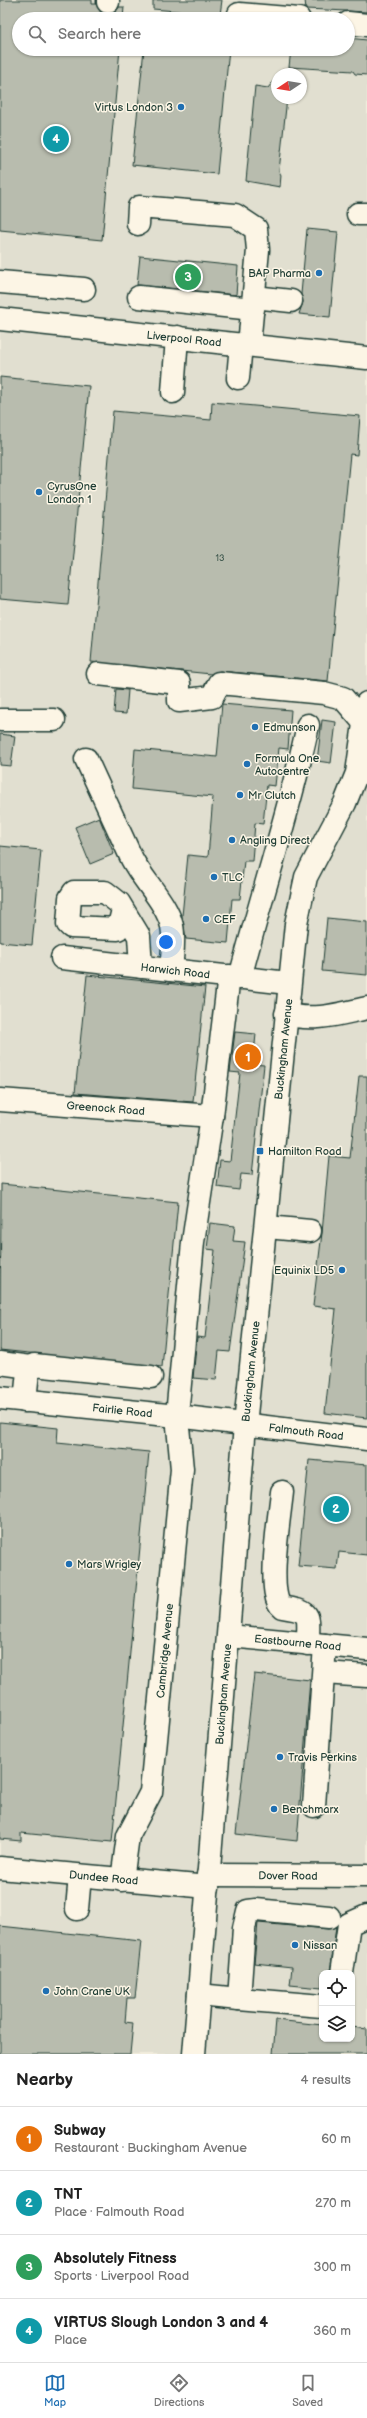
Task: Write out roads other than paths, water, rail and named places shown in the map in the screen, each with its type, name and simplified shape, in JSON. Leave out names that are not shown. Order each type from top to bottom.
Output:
[{"type":"street","points":[[355,24],[367,25]]},
{"type":"street","points":[[138,224],[140,207],[235,215],[246,220],[256,229],[258,240],[254,303],[238,378]]},
{"type":"street","points":[[0,282],[84,289]]},
{"type":"street","points":[[139,297],[254,303],[291,301]]},
{"type":"street","name":"Liverpool Road","points":[[0,319],[367,358]]},
{"type":"street","points":[[173,392],[177,338]]},
{"type":"street","points":[[98,674],[179,683],[179,701],[212,697],[220,683],[324,692],[344,698],[356,711],[366,726]]},
{"type":"street","name":"Buckingham Avenue","points":[[194,2054],[245,1425],[267,1227],[288,983],[300,899],[306,877],[345,803],[357,773],[366,726],[367,703]]},
{"type":"street","points":[[0,720],[54,720]]},
{"type":"street","name":"Cambridge Avenue","points":[[122,1880],[128,1836],[151,1792],[182,1469],[177,1416],[193,1242],[212,1116],[235,977],[294,792],[308,725]]},
{"type":"street","points":[[86,759],[138,870],[161,903],[172,925],[171,970]]},
{"type":"street","points":[[123,910],[139,936],[141,967]]},
{"type":"street","name":"Harwich Road","points":[[62,958],[288,983]]},
{"type":"street","points":[[286,1014],[302,1019],[321,1018],[367,1008]]},
{"type":"street","name":"Greenock Road","points":[[0,1100],[212,1116]]},
{"type":"street","points":[[267,1227],[310,1231]]},
{"type":"street","points":[[0,1363],[30,1367],[34,1364],[151,1376]]},
{"type":"street","points":[[25,1401],[30,1367]]},
{"type":"street","name":"Fairlie Road","points":[[0,1398],[177,1416],[245,1425]]},
{"type":"street","name":"Falmouth Road","points":[[245,1425],[367,1438]]},
{"type":"street","points":[[282,1492],[273,1580],[275,1598],[282,1608],[302,1610],[306,1613],[317,1644],[324,1673],[314,1806]]},
{"type":"street","name":"Eastbourne Road","points":[[229,1636],[367,1649]]},
{"type":"street","points":[[324,1673],[367,1676]]},
{"type":"street","name":"Dundee Road","points":[[0,1868],[122,1880],[208,1881]]},
{"type":"street","points":[[77,1909],[80,1876]]},
{"type":"street","name":"Dover Road","points":[[208,1881],[367,1876]]},
{"type":"street","points":[[239,1999],[244,1928],[248,1911],[256,1910],[329,1917]]},
{"type":"street","points":[[342,1970],[347,1929],[354,1920],[367,1916]]},
{"type":"street","points":[[199,1995],[319,2006]]},
{"type":"place","name":"Virtus London 3","points":[[181,107]]},
{"type":"place","name":"VIRTUS Slough London 3 and 4","points":[[56,139]]},
{"type":"place","name":"BAP Pharma","points":[[319,273]]},
{"type":"place","name":"Absolutely Fitness","points":[[188,277]]},
{"type":"place","name":"CyrusOne London 1","points":[[39,492]]},
{"type":"place","name":"Edmunson","points":[[255,727]]},
{"type":"place","name":"Formula One Autocentre","points":[[247,764]]},
{"type":"place","name":"Mr Clutch","points":[[240,795]]},
{"type":"place","name":"Angling Direct","points":[[232,840]]},
{"type":"place","name":"TLC","points":[[214,877]]},
{"type":"place","name":"CEF","points":[[206,919]]},
{"type":"place","name":"Subway","points":[[248,1057]]},
{"type":"place","name":"Hamilton Road","points":[[260,1151]]},
{"type":"place","name":"Equinix LD5","points":[[342,1270]]},
{"type":"place","name":"TNT","points":[[336,1509]]},
{"type":"place","name":"Mars Wrigley","points":[[69,1564]]},
{"type":"place","name":"Travis Perkins","points":[[280,1757]]},
{"type":"place","name":"Benchmarx","points":[[274,1809]]},
{"type":"place","name":"Nissan","points":[[295,1945]]},
{"type":"place","name":"John Crane UK","points":[[46,1991]]}]
